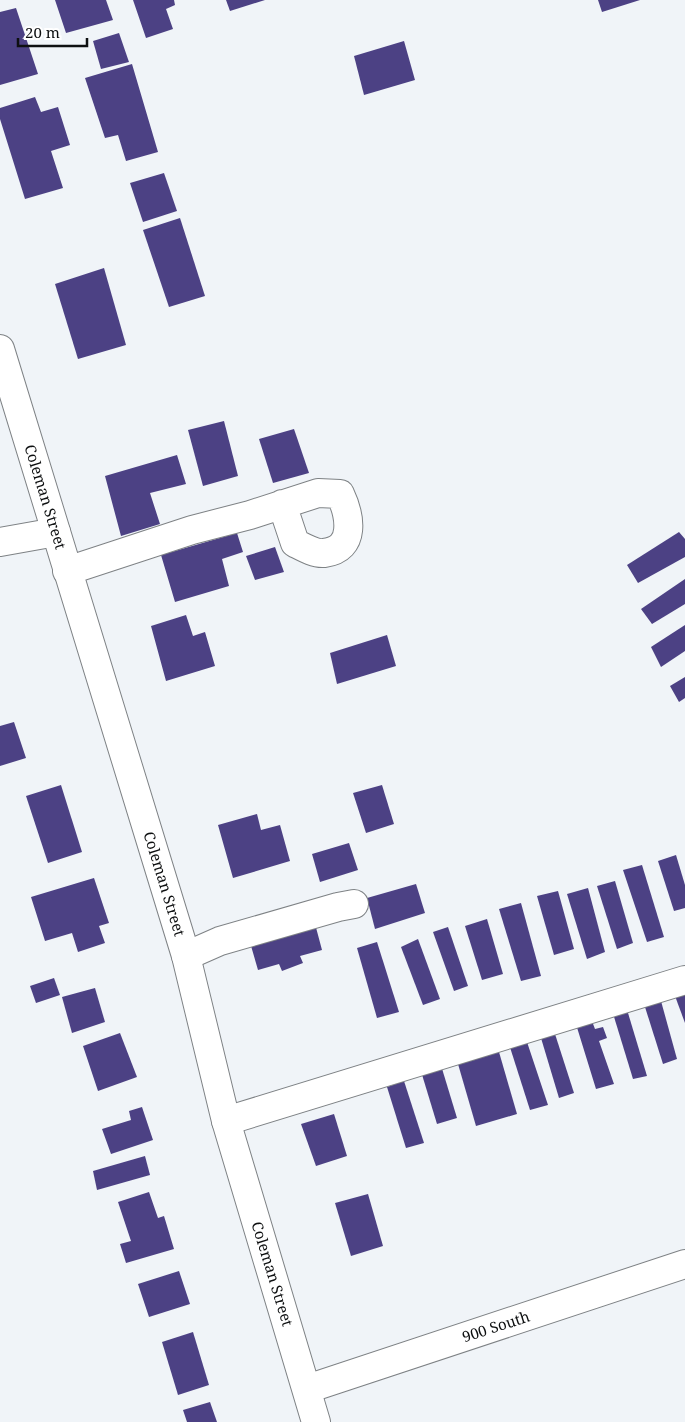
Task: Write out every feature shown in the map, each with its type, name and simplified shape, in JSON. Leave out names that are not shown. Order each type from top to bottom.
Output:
[{"type":"street","name":"Coleman Street","points":[[0,349],[186,956],[226,1121],[316,1422]]},
{"type":"street","points":[[67,571],[192,530],[250,515],[282,504]]},
{"type":"street","points":[[0,542],[56,532]]},
{"type":"street","points":[[186,956],[220,941],[338,906],[354,904]]},
{"type":"street","points":[[226,1121],[685,980]]},
{"type":"street","name":"900 South","points":[[307,1389],[685,1264]]},
{"type":"building","points":[[55,0],[106,0],[113,20],[66,33]]},
{"type":"building","points":[[133,0],[174,0],[175,5],[166,9],[173,29],[146,38]]},
{"type":"building","points":[[226,0],[265,0],[230,11]]},
{"type":"building","points":[[598,0],[640,0],[602,12]]},
{"type":"building","points":[[16,8],[38,74],[0,85],[0,12]]},
{"type":"building","points":[[119,33],[129,62],[101,69],[93,41]]},
{"type":"building","points":[[404,41],[415,80],[364,95],[354,56]]},
{"type":"building","points":[[132,64],[158,152],[126,161],[118,135],[105,138],[85,78]]},
{"type":"building","points":[[35,97],[41,112],[58,107],[70,145],[51,151],[63,188],[25,199],[0,119],[0,108]]},
{"type":"building","points":[[164,173],[177,211],[143,222],[130,183]]},
{"type":"building","points":[[180,218],[205,296],[169,307],[143,230]]},
{"type":"building","points":[[104,268],[126,345],[78,359],[55,284]]},
{"type":"building","points":[[224,421],[238,476],[203,486],[188,430]]},
{"type":"building","points":[[294,429],[309,473],[273,483],[259,439]]},
{"type":"building","points":[[177,455],[186,484],[150,493],[160,524],[121,536],[105,476]]},
{"type":"building","points":[[679,532],[685,539],[685,557],[638,583],[627,565]]},
{"type":"building","points":[[237,533],[243,552],[222,559],[229,586],[175,602],[161,555]]},
{"type":"building","points":[[275,547],[284,572],[255,580],[246,556]]},
{"type":"building","points":[[685,579],[685,604],[652,624],[641,609]]},
{"type":"building","points":[[186,615],[193,636],[205,632],[215,666],[166,681],[151,626]]},
{"type":"building","points":[[685,625],[685,651],[661,667],[651,647]]},
{"type":"building","points":[[387,635],[396,666],[337,684],[330,653]]},
{"type":"building","points":[[685,677],[685,698],[679,702],[670,686]]},
{"type":"building","points":[[14,722],[26,758],[0,766],[0,726]]},
{"type":"building","points":[[61,785],[82,852],[48,863],[26,796]]},
{"type":"building","points":[[382,785],[394,824],[366,833],[353,793]]},
{"type":"building","points":[[257,814],[261,830],[280,825],[290,861],[233,878],[218,825]]},
{"type":"building","points":[[349,843],[358,870],[320,882],[312,854]]},
{"type":"building","points":[[676,855],[685,885],[685,908],[674,911],[658,861]]},
{"type":"building","points":[[642,865],[664,937],[647,942],[623,870]]},
{"type":"building","points":[[94,878],[109,923],[99,926],[105,943],[78,952],[72,933],[45,941],[31,897]]},
{"type":"building","points":[[615,881],[633,943],[617,949],[597,886]]},
{"type":"building","points":[[416,884],[425,913],[375,929],[367,898]]},
{"type":"building","points":[[588,888],[605,952],[587,959],[567,894]]},
{"type":"building","points":[[558,891],[574,949],[554,955],[537,896]]},
{"type":"building","points":[[521,903],[541,976],[521,981],[499,909]]},
{"type":"building","points":[[487,919],[503,974],[482,980],[465,926]]},
{"type":"building","points":[[314,920],[322,950],[300,956],[303,963],[282,971],[279,964],[258,970],[249,939]]},
{"type":"building","points":[[448,927],[468,986],[454,991],[433,932]]},
{"type":"building","points":[[418,939],[440,999],[423,1005],[401,947]]},
{"type":"building","points":[[377,942],[399,1012],[377,1018],[357,948]]},
{"type":"building","points":[[54,978],[60,995],[36,1003],[30,986]]},
{"type":"building","points":[[95,988],[105,1022],[72,1033],[62,997]]},
{"type":"building","points":[[685,993],[685,1023],[675,996]]},
{"type":"building","points":[[661,1001],[677,1059],[663,1064],[645,1007]]},
{"type":"building","points":[[625,1003],[647,1076],[633,1079],[611,1007]]},
{"type":"building","points":[[590,1016],[595,1029],[603,1027],[607,1038],[599,1041],[614,1084],[596,1089],[575,1021]]},
{"type":"building","points":[[120,1033],[137,1077],[98,1091],[83,1046]]},
{"type":"building","points":[[555,1034],[574,1093],[559,1098],[541,1038]]},
{"type":"building","points":[[525,1036],[548,1105],[530,1110],[508,1041]]},
{"type":"building","points":[[499,1052],[517,1114],[476,1126],[458,1064]]},
{"type":"building","points":[[440,1062],[457,1118],[437,1124],[420,1068]]},
{"type":"building","points":[[404,1081],[424,1143],[406,1148],[387,1087]]},
{"type":"building","points":[[142,1107],[153,1140],[111,1154],[102,1129],[131,1120],[129,1111]]},
{"type":"building","points":[[334,1114],[347,1156],[316,1166],[301,1124]]},
{"type":"building","points":[[145,1156],[150,1175],[97,1190],[93,1171]]},
{"type":"building","points":[[149,1192],[158,1218],[164,1216],[174,1249],[126,1263],[120,1244],[131,1241],[118,1202]]},
{"type":"building","points":[[368,1194],[383,1246],[351,1256],[335,1203]]},
{"type":"building","points":[[179,1271],[190,1304],[149,1317],[138,1284]]},
{"type":"building","points":[[193,1332],[209,1385],[178,1395],[162,1342]]},
{"type":"building","points":[[210,1402],[217,1422],[187,1422],[183,1410]]}]
